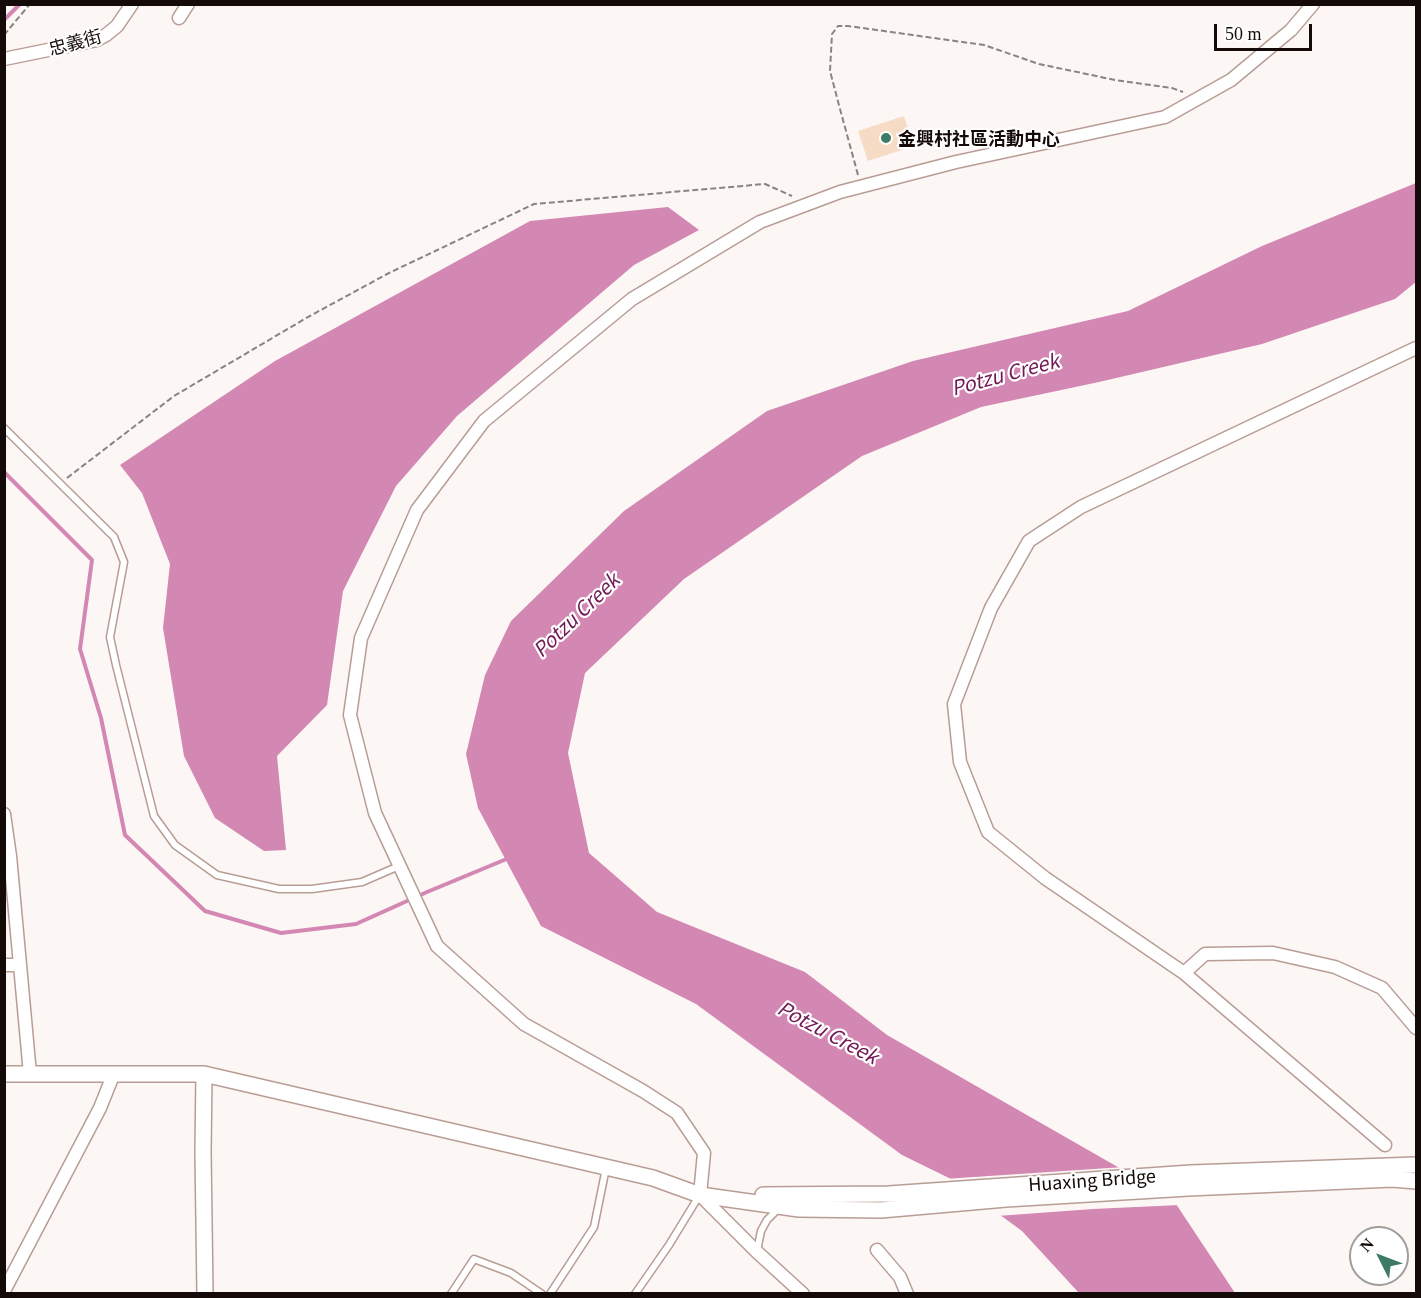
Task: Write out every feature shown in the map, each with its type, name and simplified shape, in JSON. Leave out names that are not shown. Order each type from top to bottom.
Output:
[{"type":"street","name":"忠義街","points":[[4,59],[97,40],[117,26],[132,4]]},
{"type":"street","points":[[179,18],[188,4]]},
{"type":"street","points":[[700,1195],[704,1153],[677,1113],[524,1024],[437,946],[375,813],[350,715],[361,638],[417,510],[484,421],[632,299],[760,222],[862,186],[956,162],[1165,117],[1231,80],[1290,30],[1313,4]]},
{"type":"street","points":[[1385,1145],[1184,973],[1045,878],[988,832],[960,762],[954,705],[991,608],[1029,541],[1082,507],[1416,348]]},
{"type":"street","points":[[4,814],[30,1074]]},
{"type":"street","points":[[1184,973],[1205,954],[1273,953],[1335,967],[1382,988],[1416,1028]]},
{"type":"street","points":[[4,965],[20,965]]},
{"type":"street","points":[[4,1291],[100,1108],[114,1073]]},
{"type":"street","points":[[4,1074],[204,1074],[653,1178],[700,1195],[782,1206],[797,1202]]},
{"type":"street","points":[[204,1074],[205,1293]]},
{"type":"street","points":[[1390,1172],[1416,1165]]},
{"type":"street","points":[[1390,1172],[1416,1181]]},
{"type":"street","name":"Huaxing Bridge","points":[[797,1202],[1191,1173],[1390,1172]]},
{"type":"street","points":[[700,1195],[797,1202]]},
{"type":"street","points":[[700,1195],[757,1252],[803,1293]]},
{"type":"street","points":[[877,1250],[900,1277],[907,1293]]},
{"type":"lane","points":[[4,428],[114,537],[124,562],[110,636],[154,816],[175,845],[216,875],[279,890],[312,889],[362,882],[400,866]]},
{"type":"lane","points":[[550,1293],[594,1227],[606,1167]]},
{"type":"lane","points":[[635,1293],[669,1245],[700,1195]]},
{"type":"lane","points":[[757,1252],[761,1231],[767,1220],[782,1206]]},
{"type":"lane","points":[[451,1293],[474,1260],[511,1273],[542,1293]]},
{"type":"path","points":[[4,35],[30,4]]},
{"type":"path","points":[[862,186],[830,71],[832,34],[838,26],[984,45],[1039,63],[1114,80],[1172,88],[1199,98]]},
{"type":"path","points":[[60,484],[174,396],[266,341],[389,273],[534,204],[765,184],[809,204]]},
{"type":"water","name":"Potzu Creek","points":[[1416,183],[1416,282],[1395,299],[1262,344],[981,407],[862,456],[684,579],[585,673],[568,753],[589,853],[657,912],[805,972],[887,1035],[1172,1198],[1235,1293],[1079,1293],[1022,1231],[951,1179],[902,1155],[696,1004],[541,926],[478,808],[466,754],[485,675],[511,621],[624,511],[767,411],[913,361],[1128,311],[1262,246]]},
{"type":"water","points":[[668,207],[699,230],[634,265],[457,416],[396,486],[343,591],[327,705],[277,756],[286,850],[264,851],[215,818],[184,756],[163,628],[170,564],[142,493],[120,465],[275,361],[530,221]]},
{"type":"pier","points":[[1124,1167],[1173,1196],[1180,1205],[997,1216],[944,1179]]},
{"type":"building","name":"金興村社區活動中心","points":[[904,116],[914,146],[868,161],[858,131]]},
{"type":"waterway","points":[[4,20],[20,4]]},
{"type":"waterway","points":[[4,472],[92,560],[80,649],[101,718],[125,835],[205,911],[281,933],[356,924],[509,858]]},
{"type":"place","name":"金興村社區活動中心","points":[[886,138]]}]
